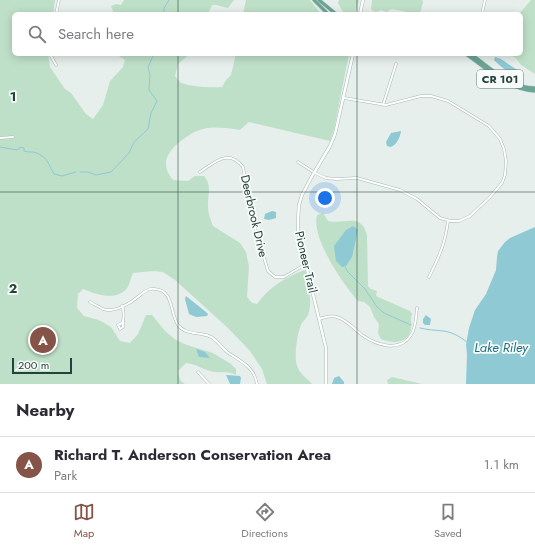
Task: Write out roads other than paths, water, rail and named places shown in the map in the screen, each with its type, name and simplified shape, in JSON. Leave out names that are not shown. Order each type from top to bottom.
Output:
[{"type":"main road","points":[[314,0],[326,12]]},
{"type":"main road","points":[[319,0],[333,12]]},
{"type":"main road","points":[[360,12],[363,0]]},
{"type":"main road","name":"Pioneer Trail","points":[[326,384],[326,348],[298,232],[299,205],[305,190],[330,146],[335,134],[353,56]]},
{"type":"main road","name":"CR 101","points":[[473,56],[503,78],[518,85],[535,88]]},
{"type":"main road","name":"CR 101","points":[[473,56],[507,84],[521,89],[535,91]]},
{"type":"street","points":[[56,12],[59,0]]},
{"type":"street","points":[[482,12],[485,0]]},
{"type":"street","points":[[51,56],[56,65]]},
{"type":"street","points":[[383,104],[396,64]]},
{"type":"street","points":[[298,162],[314,173],[331,179],[357,178],[400,190],[417,199],[440,218],[448,221],[459,221],[470,216],[502,183],[505,175],[506,154],[500,139],[489,126],[460,108],[439,98],[420,96],[395,103],[383,104],[344,98]]},
{"type":"street","points":[[0,138],[13,137]]},
{"type":"street","name":"Deerbrook Drive","points":[[200,172],[223,158],[233,159],[240,163],[243,167],[253,220],[268,271],[275,276],[284,277],[306,264]]},
{"type":"street","points":[[429,278],[442,250],[448,221]]},
{"type":"street","points":[[90,302],[107,310],[112,310],[135,299],[147,290],[155,288],[162,290],[169,299],[175,320],[180,328],[187,332],[208,335],[216,340],[226,351],[248,366],[254,376],[256,384]]},
{"type":"street","points":[[122,306],[124,314],[122,323]]},
{"type":"street","points":[[319,319],[331,316],[338,317],[371,340],[386,346],[394,346],[402,344],[412,334],[418,308]]},
{"type":"street","points":[[198,372],[209,384]]},
{"type":"water","points":[[495,57],[501,59],[523,74],[523,78],[511,74],[504,69],[494,60]]},
{"type":"water","points":[[401,131],[397,142],[391,147],[387,146],[386,142],[391,133]]},
{"type":"water","points":[[272,211],[276,212],[276,218],[269,220],[264,219],[265,214]]},
{"type":"water","points":[[353,226],[358,230],[352,257],[346,266],[342,267],[336,261],[334,246],[346,230]]},
{"type":"water","name":"Lake Riley","points":[[535,227],[535,384],[466,384],[466,345],[469,328],[475,310],[486,294],[496,270],[498,251],[510,238]]},
{"type":"water","points":[[186,296],[206,312],[208,314],[207,316],[196,317],[189,314],[185,299]]},
{"type":"water","points":[[426,315],[431,319],[430,325],[425,325],[423,323],[423,319]]},
{"type":"water","points":[[196,349],[205,352],[210,358],[199,357]]},
{"type":"water","points":[[226,375],[240,376],[240,384],[230,384]]},
{"type":"water","points":[[339,376],[344,384],[332,384],[334,378]]},
{"type":"waterway","points":[[164,12],[164,8],[169,0]]},
{"type":"waterway","points":[[80,172],[88,172],[96,175],[111,172],[129,153],[134,142],[148,129],[151,113],[157,101],[149,90],[150,75],[148,67],[153,56]]},
{"type":"waterway","points":[[0,147],[17,150],[21,147],[24,148],[24,151],[37,153],[48,162],[54,174],[62,176],[76,172]]},
{"type":"waterway","points":[[345,267],[365,289],[377,307],[384,313],[411,325]]},
{"type":"waterway","points":[[420,328],[450,332],[467,342]]},
{"type":"place","name":"Richard T. Anderson Conservation Area","points":[[43,340]]}]
